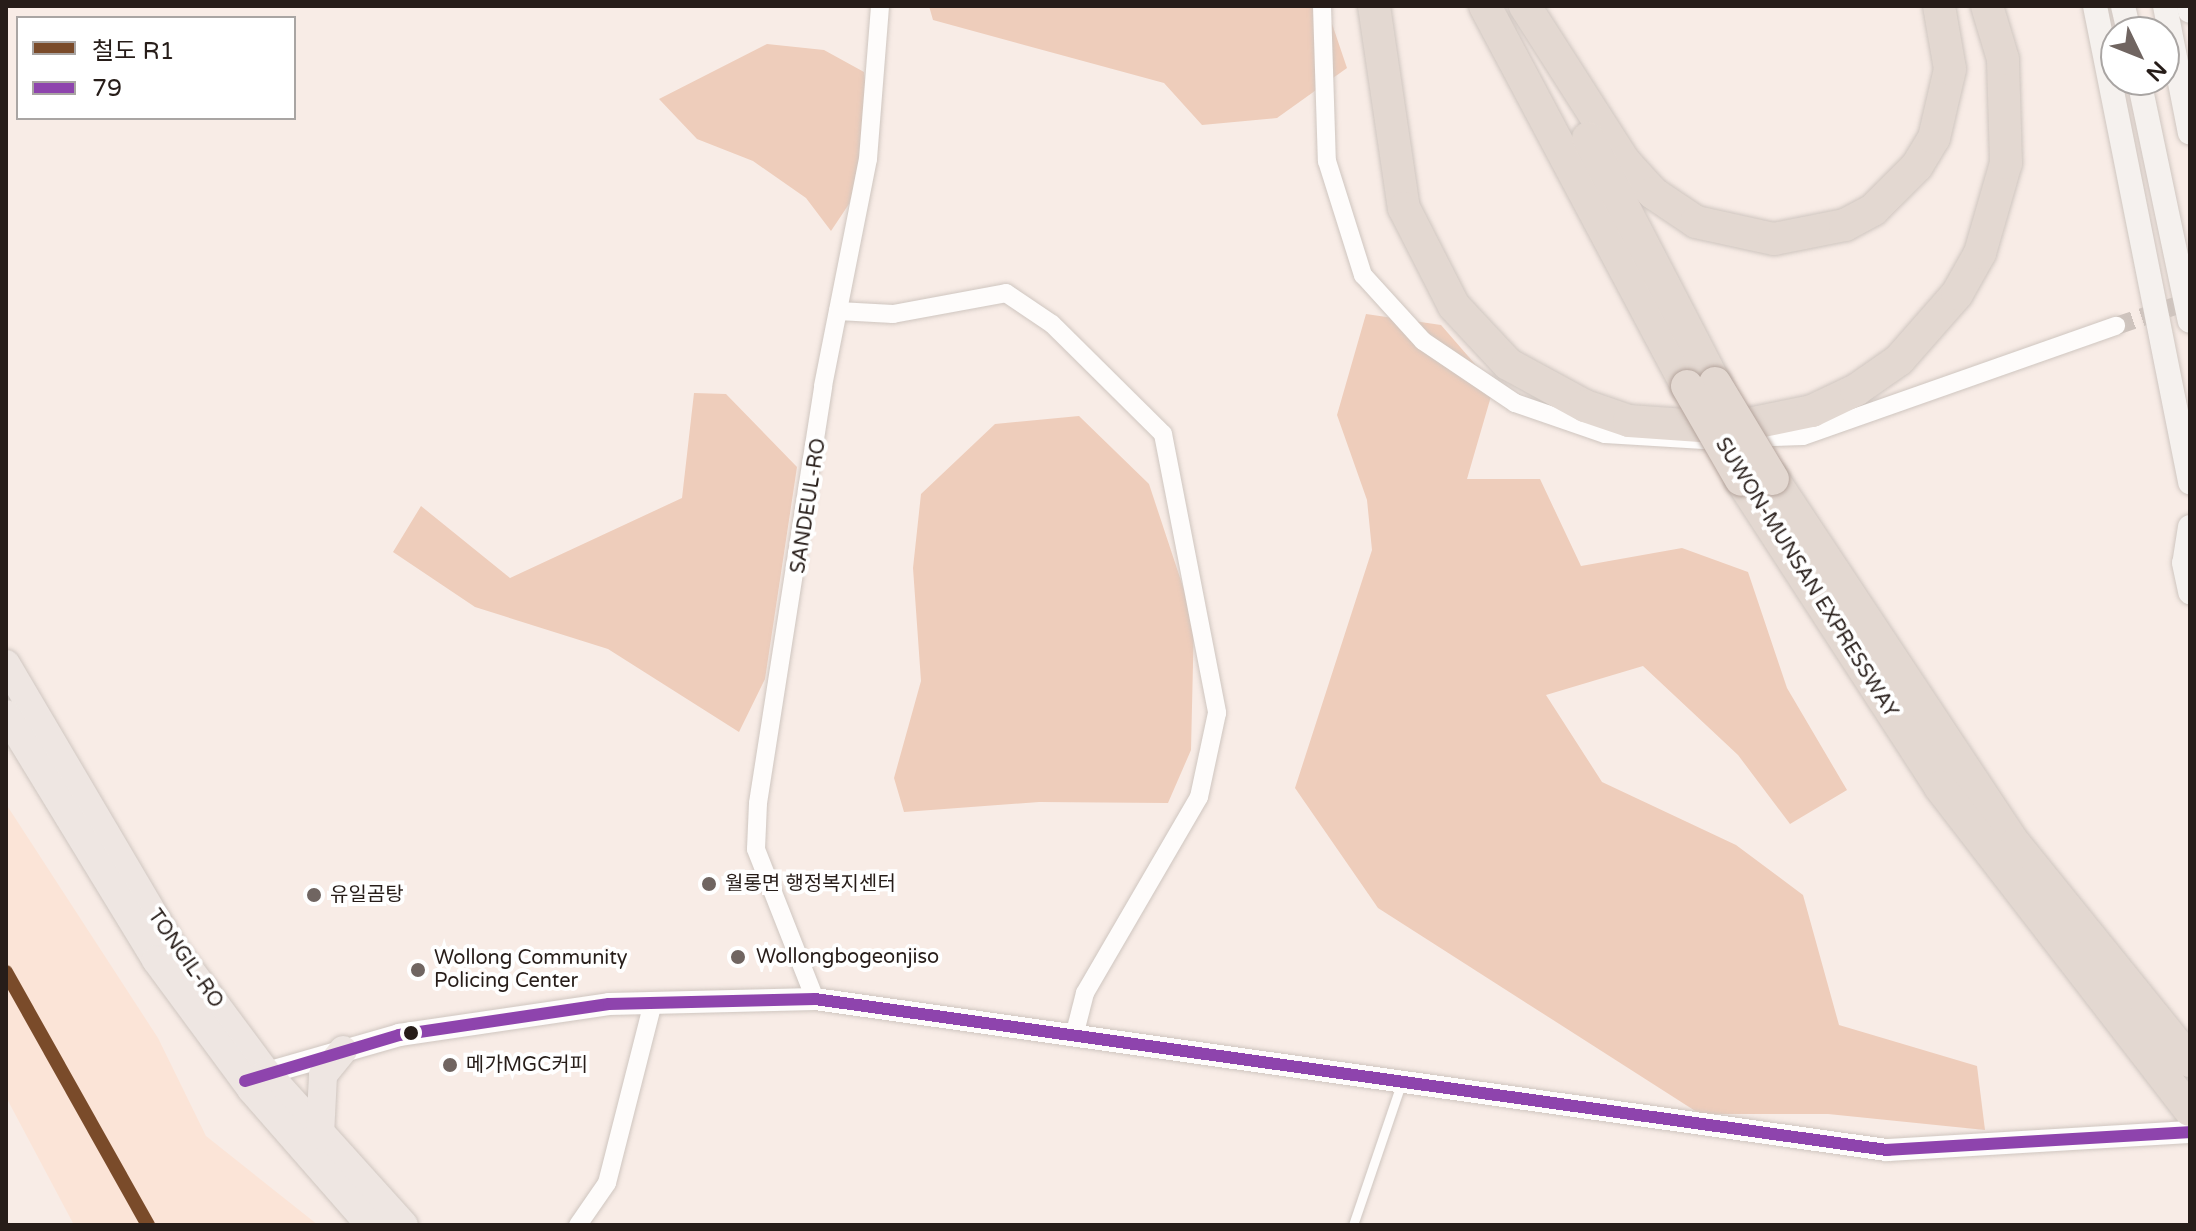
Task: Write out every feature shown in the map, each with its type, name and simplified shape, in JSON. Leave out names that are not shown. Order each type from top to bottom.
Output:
[{"type":"highway","points":[[1374,6],[1388,141],[1404,208],[1454,306],[1508,364],[1585,406],[1629,421],[1729,428],[1812,411],[1856,390],[1899,360],[1957,294],[1980,253],[2006,163],[2003,59],[1987,6]]},
{"type":"highway","name":"SUWON-MUNSAN EXPRESSWAY","points":[[1485,6],[1701,385],[1773,479],[2190,1110]]},
{"type":"highway","points":[[1524,6],[1624,161],[1653,193],[1696,222],[1774,239],[1845,225],[1873,210],[1917,166],[1934,138],[1950,69],[1939,6]]},
{"type":"highway","name":"SUWON-MUNSAN EXPRESSWAY","points":[[1524,6],[1701,385],[1741,480],[1940,787],[2118,997],[2190,1061]]},
{"type":"main road","points":[[2095,6],[2190,483]]},
{"type":"main road","points":[[2165,6],[2190,133]]},
{"type":"main road","points":[[2142,96],[2190,321]]},
{"type":"main road","points":[[2190,527],[2184,563],[2190,592]]},
{"type":"main road","name":"TONGIL-RO","points":[[6,664],[173,947],[256,1076],[320,1135],[404,1225]]},
{"type":"main road","name":"TONGIL-RO","points":[[6,714],[156,960],[256,1076],[370,1225]]},
{"type":"main road","points":[[320,1135],[323,1075],[343,1050]]},
{"type":"street","name":"SANDEUL-RO","points":[[815,999],[756,849],[838,311],[874,120],[880,6]]},
{"type":"street","points":[[1322,6],[1327,161],[1363,275],[1423,341],[1515,403],[1605,434],[1677,441],[1803,436],[2116,326]]},
{"type":"street","points":[[838,311],[893,314],[1006,293],[1052,324],[1163,434],[1217,713],[1199,797],[1085,993],[1074,1036]]},
{"type":"street","points":[[256,1076],[399,1035],[653,1003],[815,999],[1887,1150],[2190,1132]]},
{"type":"street","points":[[578,1225],[607,1183],[653,1003]]},
{"type":"lane","points":[[1353,1225],[1402,1081]]},
{"type":"shaded area","points":[[929,6],[1326,6],[1347,68],[1277,118],[1202,125],[1164,83],[933,20]]},
{"type":"shaded area","points":[[767,44],[824,50],[864,72],[871,137],[849,204],[831,231],[806,198],[753,161],[697,139],[659,99]]},
{"type":"shaded area","points":[[1366,314],[1441,325],[1494,386],[1467,479],[1540,479],[1581,566],[1682,548],[1748,572],[1787,688],[1847,790],[1790,824],[1738,755],[1643,666],[1546,695],[1602,782],[1736,845],[1803,895],[1839,1025],[1977,1066],[1985,1130],[1828,1114],[1700,1114],[1378,908],[1295,788],[1372,550],[1367,500],[1337,415]]},
{"type":"shaded area","points":[[694,393],[726,394],[797,467],[765,679],[739,732],[608,649],[475,607],[393,552],[421,506],[510,578],[682,498]]},
{"type":"shaded area","points":[[1079,416],[1149,484],[1194,620],[1191,750],[1168,803],[1039,802],[904,812],[894,778],[921,681],[913,568],[921,494],[995,424]]},
{"type":"shaded area","points":[[6,804],[158,1038],[206,1136],[318,1225],[74,1225],[6,1097]]},
{"type":"tunnel","points":[[2116,326],[2190,301]]},
{"type":"rail line","name":"R1","points":[[6,972],[148,1225]]},
{"type":"transit line","name":"79","points":[[245,1081],[399,1035],[609,1004],[815,999],[1887,1150],[2190,1132]]},
{"type":"place","name":"월롱면 행정복지센터","points":[[709,884]]},
{"type":"place","name":"유일곰탕","points":[[314,895]]},
{"type":"place","name":"Wollongbogeonjiso","points":[[738,957]]},
{"type":"place","name":"Wollong Community Policing Center","points":[[418,970]]},
{"type":"place","name":"메가MGC커피","points":[[450,1065]]}]
